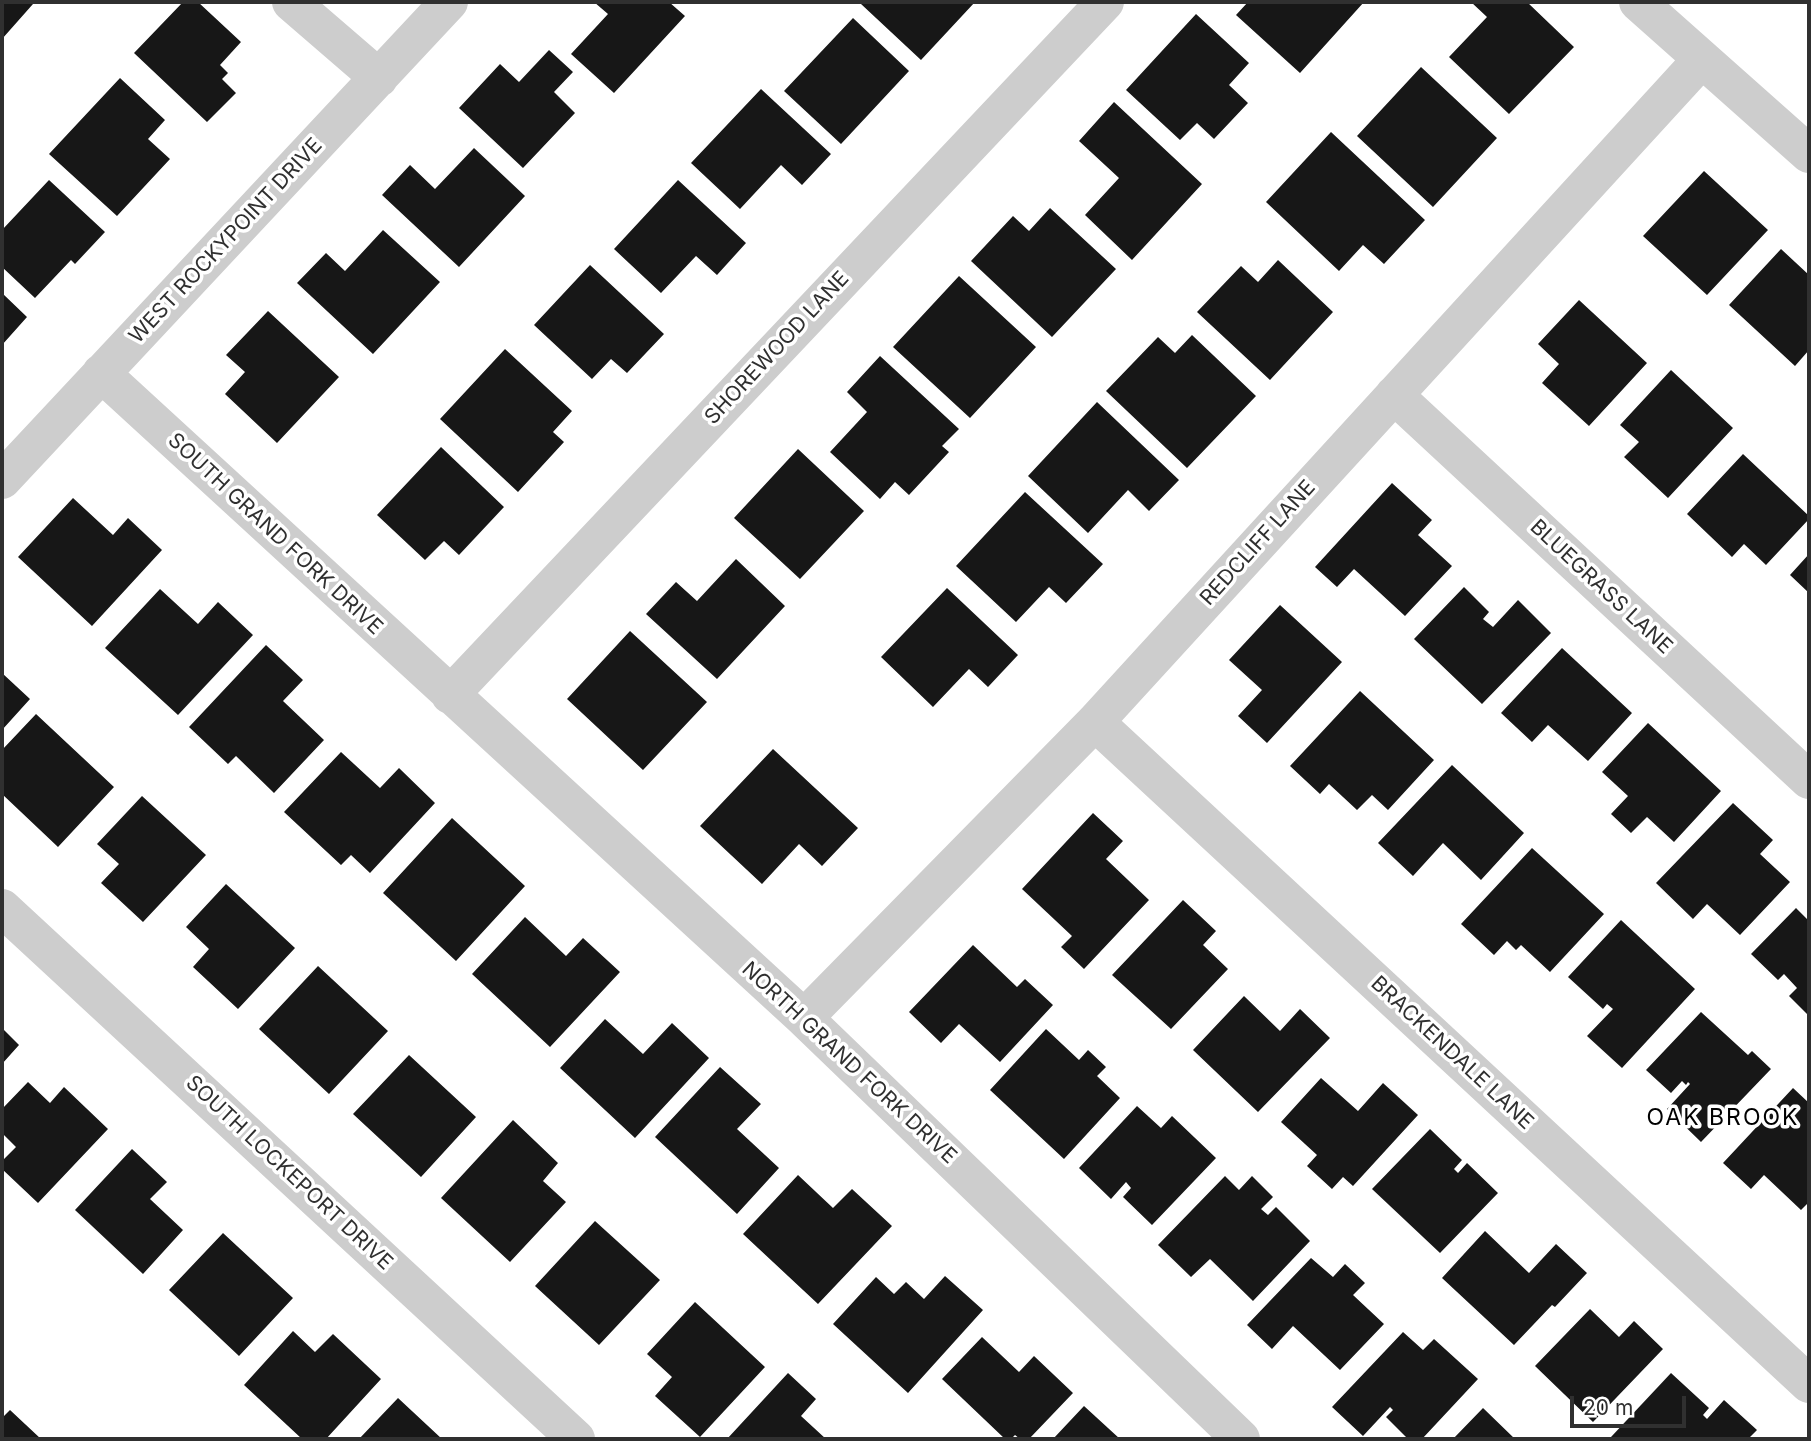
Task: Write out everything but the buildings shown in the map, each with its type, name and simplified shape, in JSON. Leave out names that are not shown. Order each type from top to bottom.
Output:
[{"type":"street","points":[[291,2],[379,78]]},
{"type":"street","name":"WEST ROCKYPOINT DRIVE","points":[[2,480],[449,2]]},
{"type":"street","name":"SHOREWOOD LANE","points":[[450,695],[1105,2]]},
{"type":"street","points":[[1638,2],[1809,154]]},
{"type":"street","name":"REDCLIFF LANE","points":[[804,1018],[1095,722],[1702,59]]},
{"type":"street","name":"SOUTH GRAND FORK DRIVE","points":[[101,373],[450,695]]},
{"type":"street","name":"BLUEGRASS LANE","points":[[1394,395],[1809,780]]},
{"type":"street","name":"NORTH GRAND FORK DRIVE","points":[[450,695],[804,1018],[1241,1439]]},
{"type":"street","name":"BRACKENDALE LANE","points":[[1095,722],[1809,1384]]},
{"type":"street","name":"SOUTH LOCKEPORT DRIVE","points":[[2,908],[576,1439]]},
{"type":"district","name":"OAK BROOK","points":[[1723,1118]]}]
